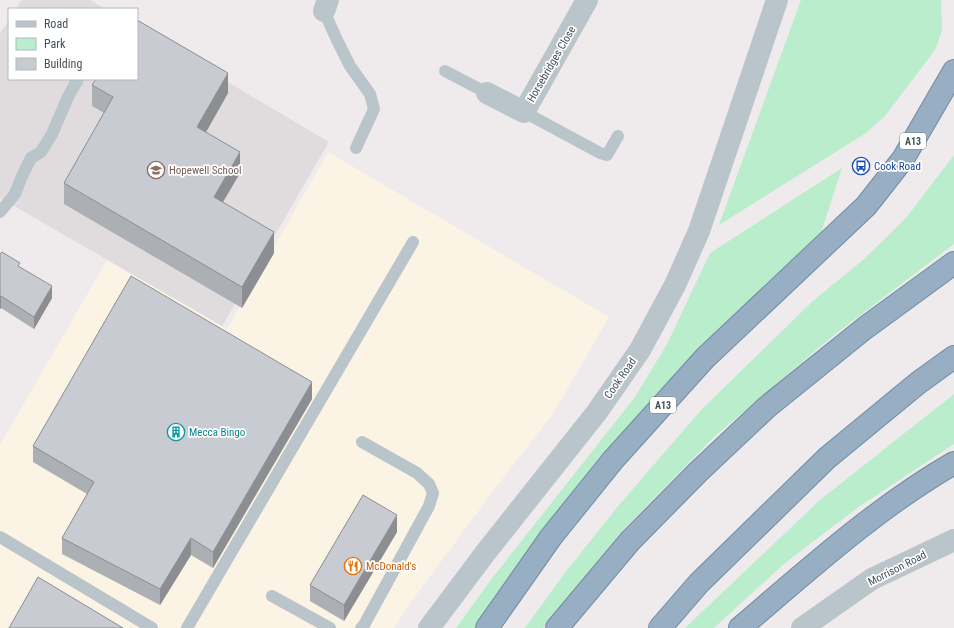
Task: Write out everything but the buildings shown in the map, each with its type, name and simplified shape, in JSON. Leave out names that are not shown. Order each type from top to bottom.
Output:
[{"type":"highway","name":"A13","points":[[487,628],[551,537],[618,454],[705,358],[866,206],[903,159],[954,71]]},
{"type":"highway","points":[[557,628],[630,541],[698,472],[762,412],[865,328],[954,263]]},
{"type":"highway","points":[[660,628],[699,583],[827,458],[918,383],[954,357]]},
{"type":"highway","points":[[740,628],[823,557],[875,516],[935,474],[954,463]]},
{"type":"street","name":"Horsebridges Close","points":[[487,93],[524,112],[587,0]]},
{"type":"street","name":"Cook Road","points":[[430,628],[486,552],[597,412],[640,350],[675,285],[699,231],[776,0]]},
{"type":"street","name":"Morrison Road","points":[[802,628],[872,579],[954,540]]},
{"type":"lane","points":[[326,5],[337,40],[350,66],[370,94],[374,109],[356,148]]},
{"type":"lane","points":[[445,71],[487,93]]},
{"type":"lane","points":[[0,212],[15,194],[31,158],[41,152],[52,134],[68,97],[77,80]]},
{"type":"lane","points":[[524,112],[600,153],[607,155],[618,136]]},
{"type":"lane","points":[[187,628],[413,242]]},
{"type":"lane","points":[[361,628],[429,506],[433,493],[429,484],[416,473],[362,442]]},
{"type":"lane","points":[[0,537],[152,628]]},
{"type":"lane","points":[[272,596],[327,627]]},
{"type":"shaded area","points":[[22,0],[90,0],[103,8],[17,8]]},
{"type":"shaded area","name":"Hopewell School","points":[[8,21],[8,80],[138,80],[138,29],[329,142],[222,326],[0,198],[0,33]]},
{"type":"shaded area","points":[[328,152],[609,317],[553,414],[497,486],[411,602],[394,628],[0,628],[0,445],[107,260],[227,329]]},
{"type":"green space","points":[[801,0],[941,0],[942,31],[935,50],[885,116],[866,133],[719,225]]},
{"type":"green space","points":[[954,155],[954,244],[834,335],[714,437],[624,529],[543,628],[525,628],[564,574],[619,505],[702,409],[814,300],[863,260],[906,218]]},
{"type":"green space","points":[[842,168],[819,239],[683,374],[487,628],[456,628],[493,577],[635,397],[667,344],[710,253]]},
{"type":"green space","points":[[954,394],[954,444],[860,506],[785,563],[714,628],[685,628],[820,500]]},
{"type":"place","name":"Cook Road","points":[[861,166]]},
{"type":"place","name":"Hopewell School","points":[[156,170]]},
{"type":"place","name":"Mecca Bingo","points":[[176,432]]},
{"type":"place","name":"McDonald's","points":[[353,566]]}]
